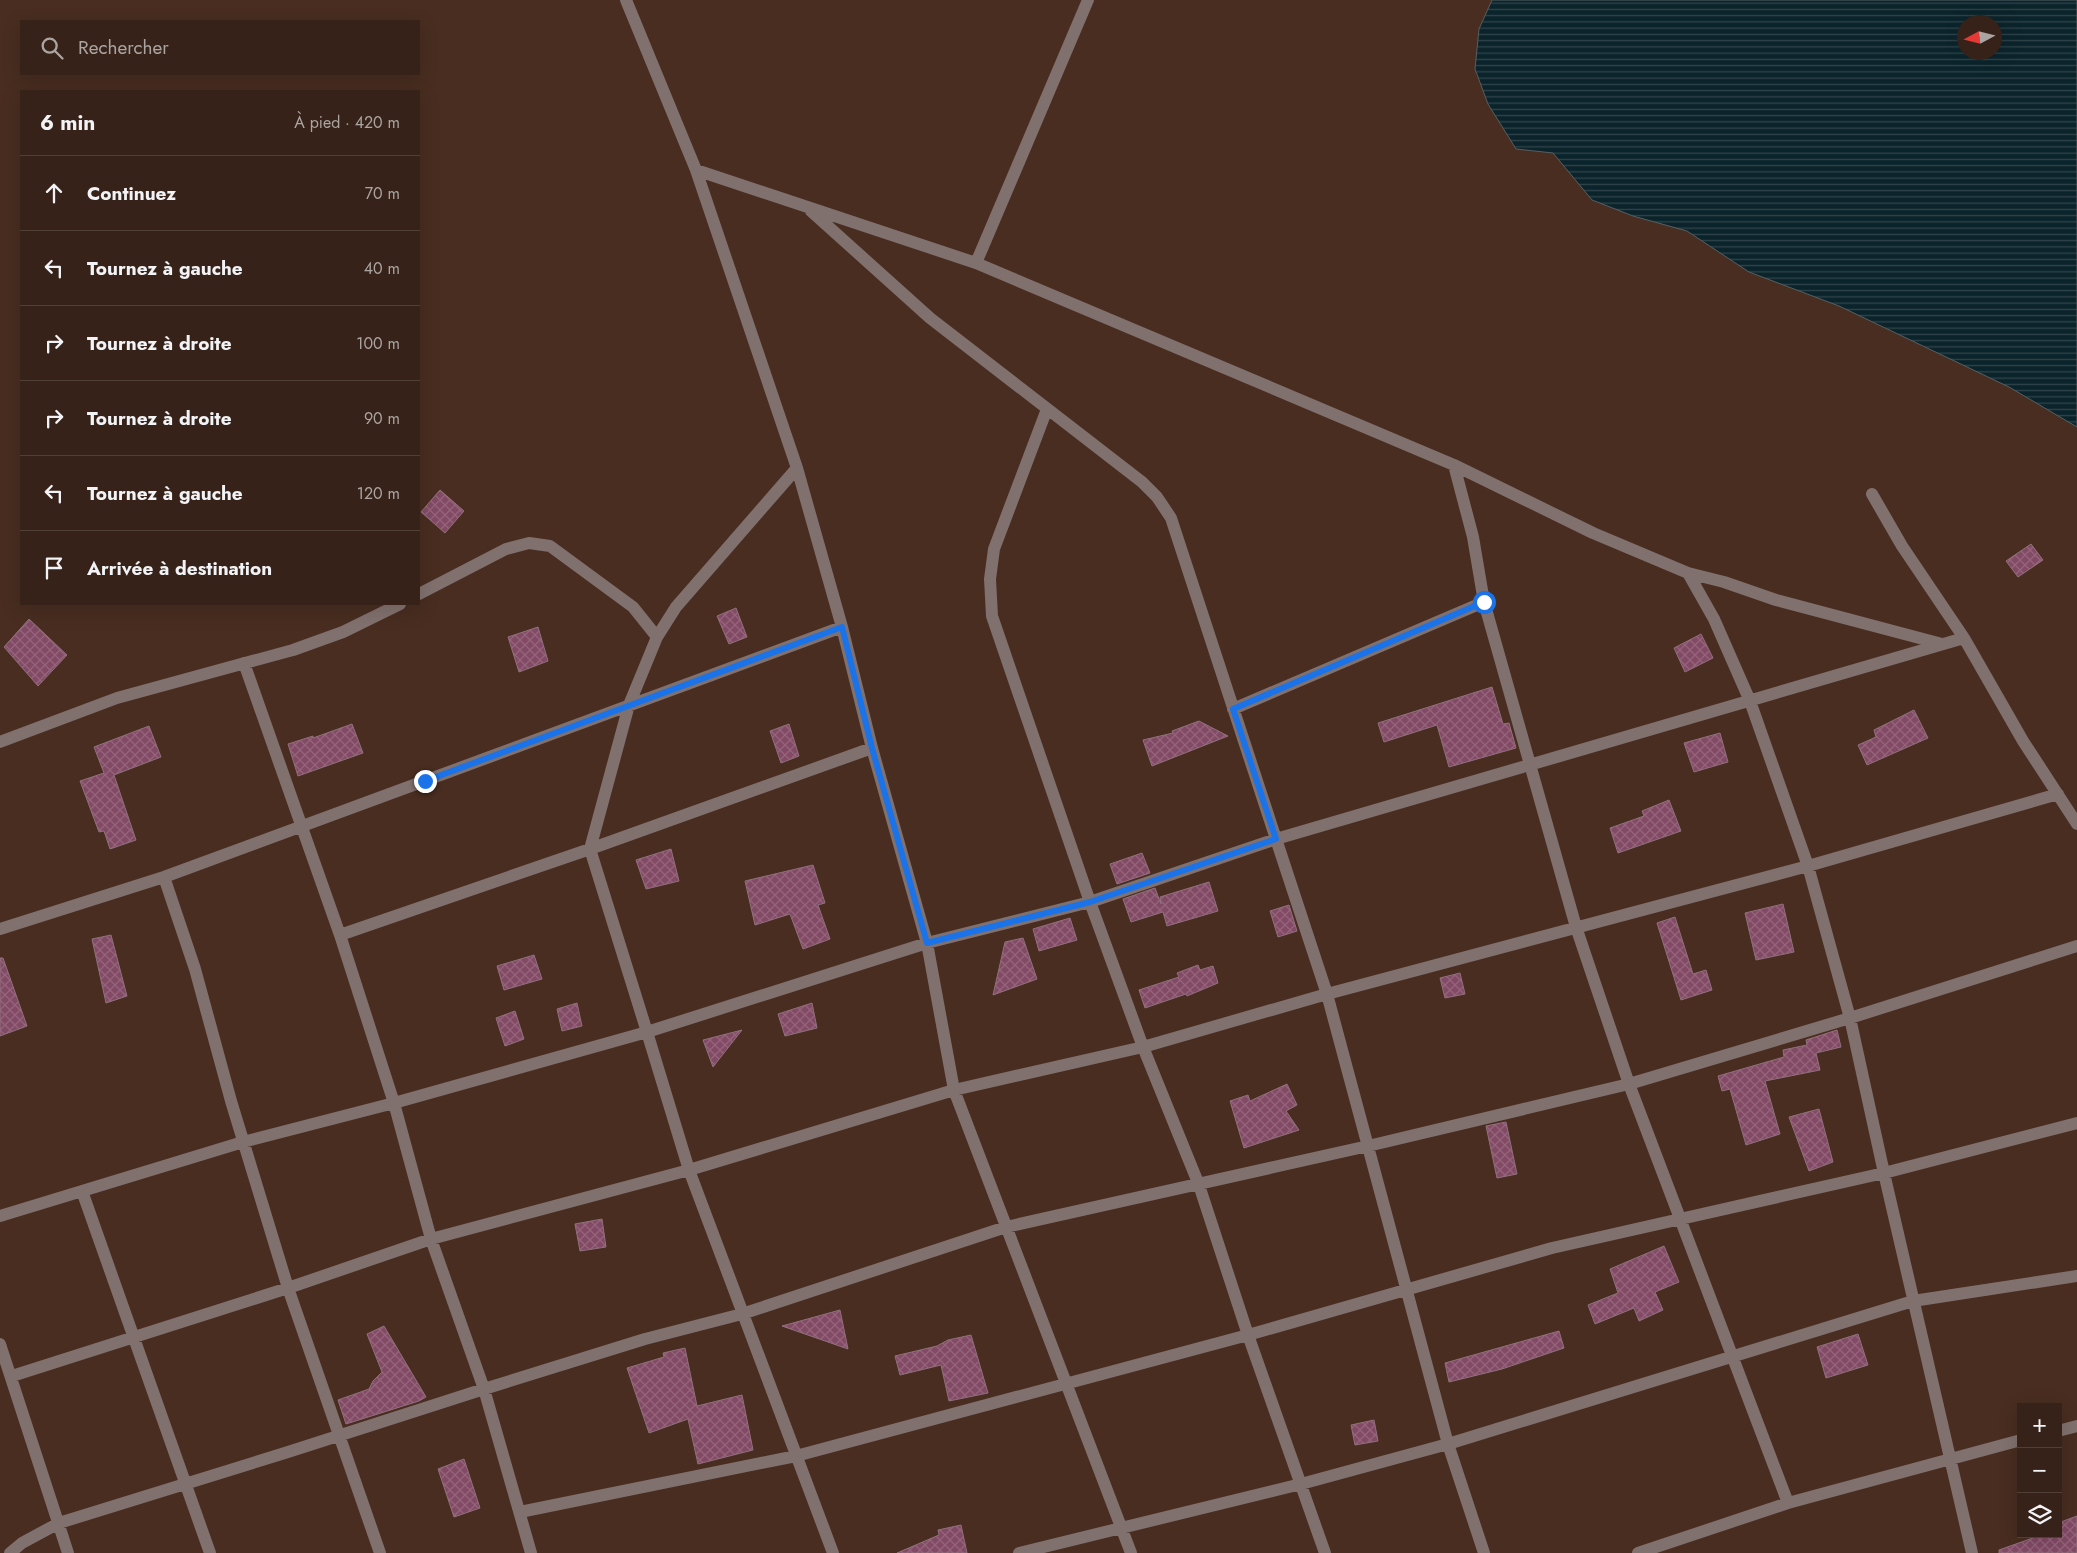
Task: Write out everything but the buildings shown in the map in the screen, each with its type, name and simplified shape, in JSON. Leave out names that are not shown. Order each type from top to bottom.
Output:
[{"type":"street","points":[[626,0],[696,170],[797,468],[842,627],[872,748],[927,943],[954,1090],[1130,1553]]},
{"type":"street","points":[[976,263],[1088,0]]},
{"type":"street","points":[[696,170],[976,263],[1454,465],[1593,533],[1688,573],[1724,582],[1776,600],[1942,644]]},
{"type":"street","points":[[806,207],[930,318],[1142,482],[1157,497],[1171,518],[1327,994],[1448,1444],[1484,1553]]},
{"type":"street","points":[[1047,409],[994,549],[990,579],[992,616],[1090,902],[1143,1047],[1199,1185],[1248,1335],[1325,1553]]},
{"type":"street","points":[[1454,465],[1472,537],[1484,602],[1576,928],[1629,1084],[1788,1503]]},
{"type":"street","points":[[797,468],[676,607],[657,637],[629,705],[590,849],[689,1170],[833,1553]]},
{"type":"street","points":[[1872,494],[1902,546],[1964,638],[2023,741],[2077,824]]},
{"type":"street","points":[[420,593],[506,550],[529,544],[550,546],[633,607],[657,637]]},
{"type":"street","points":[[1688,573],[1714,619],[1750,701],[1808,866],[1850,1018],[1972,1553]]},
{"type":"street","points":[[1233,709],[1484,602]]},
{"type":"street","points":[[0,742],[117,698],[293,650],[342,632],[398,605]]},
{"type":"street","points":[[0,929],[164,877],[842,627]]},
{"type":"street","points":[[0,1216],[243,1142],[394,1103],[647,1032],[927,943],[1090,902],[1276,839],[1964,638]]},
{"type":"street","points":[[244,664],[340,935],[394,1103],[431,1239],[484,1388],[532,1553]]},
{"type":"street","points":[[340,935],[590,849],[872,748]]},
{"type":"street","points":[[12,1376],[288,1288],[431,1239],[689,1170],[954,1090],[1143,1047],[1327,994],[1808,866],[2058,794]]},
{"type":"street","points":[[164,877],[200,986],[243,1142],[288,1288],[380,1553]]},
{"type":"street","points":[[10,1553],[22,1543],[59,1523],[484,1388],[645,1339],[742,1314],[1006,1228],[1368,1146],[1629,1084],[1850,1018],[2077,946]]},
{"type":"street","points":[[520,1512],[796,1456],[1248,1335],[1552,1248],[1884,1173],[2077,1123]]},
{"type":"street","points":[[82,1192],[210,1553]]},
{"type":"street","points":[[1019,1553],[1301,1484],[1448,1444],[1914,1301],[2077,1276]]},
{"type":"street","points":[[0,1344],[12,1376],[68,1553]]},
{"type":"street","points":[[2062,1430],[2077,1426]]},
{"type":"street","points":[[1638,1553],[1788,1503],[2017,1441]]},
{"type":"water","points":[[1492,0],[2077,0],[2077,427],[2009,387],[1839,306],[1749,272],[1687,231],[1633,216],[1592,200],[1553,153],[1516,149],[1488,104],[1475,69],[1479,29]]},
{"type":"route","points":[[425,781],[842,627],[872,748],[927,943],[1090,902],[1276,839],[1233,709],[1484,602]]}]
